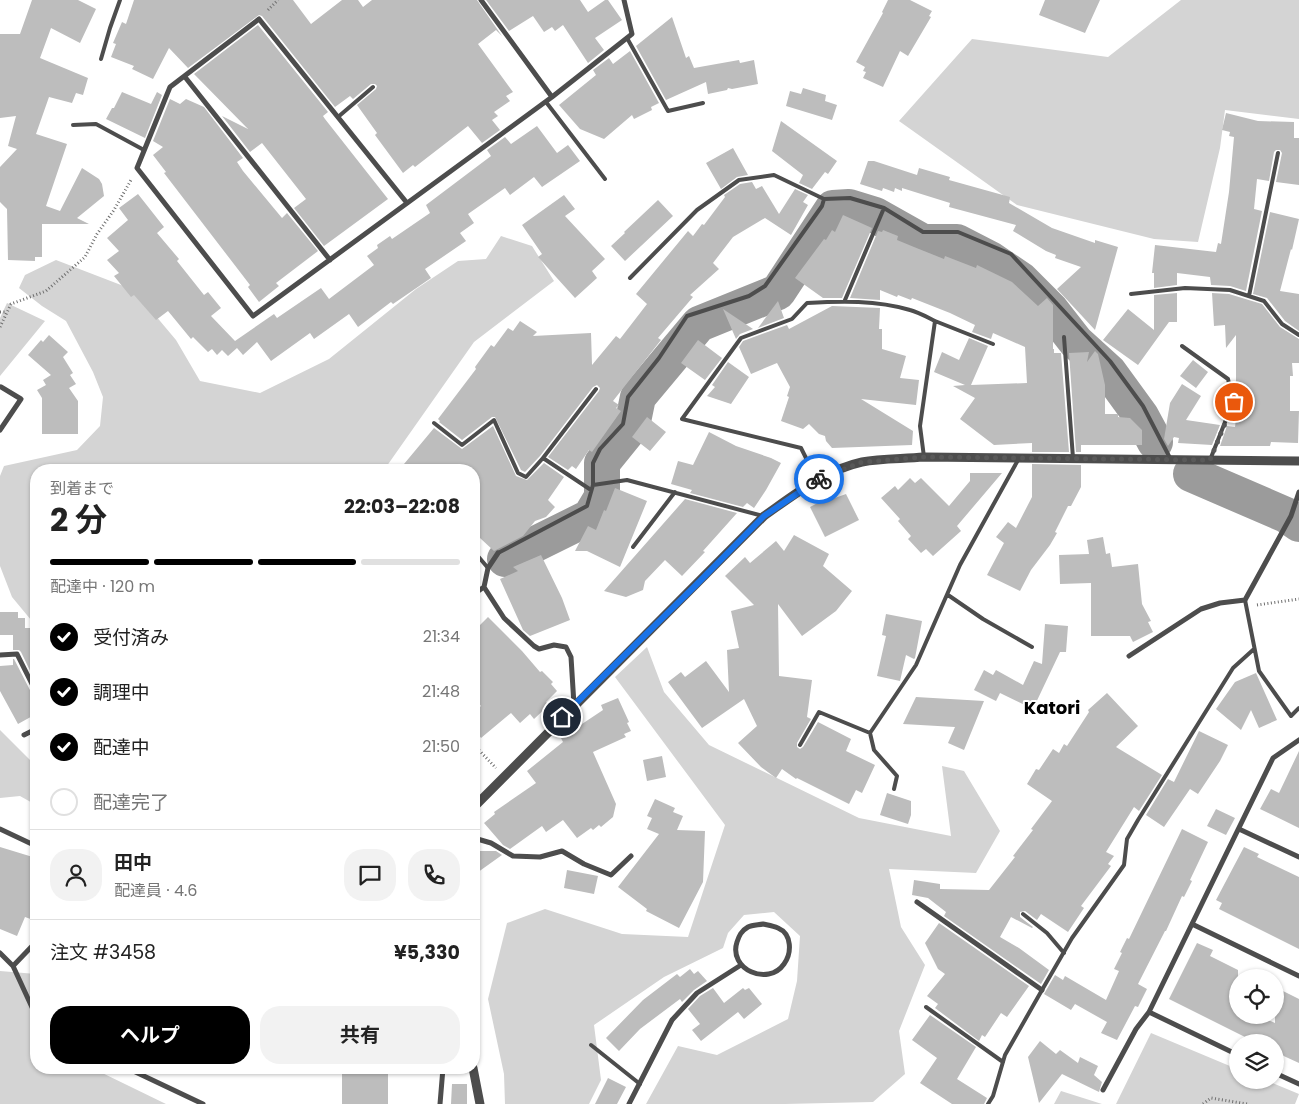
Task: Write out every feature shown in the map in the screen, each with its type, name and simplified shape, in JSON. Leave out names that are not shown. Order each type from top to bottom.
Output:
[{"type":"street","points":[[481,0],[552,97]]},
{"type":"street","points":[[407,203],[259,19],[170,87],[137,168],[253,316],[546,102],[632,34],[624,0]]},
{"type":"street","points":[[185,77],[330,260]]},
{"type":"street","points":[[0,430],[21,399],[1,387]]},
{"type":"street","points":[[480,801],[764,516],[817,480],[862,462],[924,457],[1299,461]]},
{"type":"street","points":[[1129,656],[1201,609],[1220,603],[1246,603],[1292,516],[1299,492]]},
{"type":"street","points":[[480,590],[484,587],[488,568],[498,554]]},
{"type":"street","points":[[484,587],[504,618],[534,646],[540,649],[554,645],[566,647],[571,657],[574,705]]},
{"type":"street","points":[[0,655],[17,654],[30,680]]},
{"type":"street","points":[[24,735],[30,732]]},
{"type":"street","points":[[1103,1090],[1136,1029],[1149,1012],[1273,758],[1299,740]]},
{"type":"street","points":[[0,829],[30,843]]},
{"type":"street","points":[[1239,829],[1299,857]]},
{"type":"street","points":[[480,839],[491,842],[513,856],[540,857],[562,851],[584,864],[611,874],[631,856]]},
{"type":"street","points":[[917,902],[1042,990]]},
{"type":"street","points":[[763,924],[779,928],[788,938],[790,947],[787,957],[783,966],[774,973],[764,975],[750,973],[741,966],[736,957],[736,946],[739,934],[748,927],[763,924]]},
{"type":"street","points":[[1192,924],[1299,976]]},
{"type":"street","points":[[13,966],[30,948]]},
{"type":"street","points":[[0,953],[13,966],[30,1003]]},
{"type":"street","points":[[629,1104],[672,1020],[697,994],[741,966]]},
{"type":"street","points":[[1149,1012],[1229,1051]]},
{"type":"street","points":[[140,1074],[203,1104]]},
{"type":"street","points":[[440,1104],[442,1074]]},
{"type":"street","points":[[474,1074],[480,1104]]},
{"type":"street","points":[[1284,1077],[1299,1084]]},
{"type":"lane","points":[[101,59],[120,0]]},
{"type":"lane","points":[[627,38],[668,111],[703,103]]},
{"type":"lane","points":[[338,117],[373,88]]},
{"type":"lane","points":[[546,102],[605,179]]},
{"type":"lane","points":[[72,125],[96,124],[144,150]]},
{"type":"lane","points":[[1249,296],[1278,152]]},
{"type":"lane","points":[[630,278],[698,210],[739,180],[774,175],[824,199],[850,198],[883,209],[923,232],[958,232],[1011,254],[1110,361],[1143,406],[1171,460]]},
{"type":"lane","points":[[498,554],[587,506],[593,485],[593,464],[600,449],[623,424],[628,398],[659,358],[687,316],[748,296],[764,286],[822,206],[824,199]]},
{"type":"lane","points":[[845,300],[883,209]]},
{"type":"lane","points":[[1131,294],[1185,288],[1230,290],[1264,301],[1282,324],[1299,335]]},
{"type":"lane","points":[[817,480],[801,448],[682,419],[741,338],[792,319],[806,303],[845,300],[882,304],[911,310],[993,344]]},
{"type":"lane","points":[[924,457],[920,426],[935,321]]},
{"type":"lane","points":[[1064,337],[1073,458]]},
{"type":"lane","points":[[1182,346],[1228,379],[1234,402],[1210,460]]},
{"type":"lane","points":[[434,423],[462,445],[494,420],[518,473],[526,477],[596,389]]},
{"type":"lane","points":[[543,458],[591,490]]},
{"type":"lane","points":[[894,789],[897,776],[874,750],[870,733],[916,665],[960,565],[1019,458]]},
{"type":"lane","points":[[593,485],[627,480],[764,516]]},
{"type":"lane","points":[[633,547],[675,492]]},
{"type":"lane","points":[[480,559],[488,568]]},
{"type":"lane","points":[[948,594],[983,620],[1032,647]]},
{"type":"lane","points":[[1246,603],[1259,671],[1291,716],[1299,708]]},
{"type":"lane","points":[[988,1104],[993,1096],[1005,1055],[1064,953],[1124,865],[1127,839],[1233,668],[1254,649]]},
{"type":"lane","points":[[800,745],[819,712],[870,733]]},
{"type":"lane","points":[[1023,914],[1047,933],[1064,953]]},
{"type":"lane","points":[[926,1007],[1003,1062]]},
{"type":"lane","points":[[591,1045],[640,1084]]},
{"type":"path","points":[[0,327],[12,304],[46,291],[86,257],[97,234],[114,210],[137,168]]},
{"type":"path","points":[[0,312],[8,312]]},
{"type":"path","points":[[1246,603],[1299,599]]},
{"type":"path","points":[[480,751],[504,776]]},
{"type":"path","points":[[1203,1104],[1210,1098],[1247,1104]]},
{"type":"shaded area","points":[[1181,0],[1299,0],[1299,119],[1225,110],[1220,148],[1198,242],[1154,239],[1017,205],[899,121],[972,39],[1108,57]]},
{"type":"shaded area","points":[[501,236],[532,246],[554,281],[474,342],[388,464],[30,464],[30,619],[12,597],[0,566],[0,476],[4,466],[77,450],[100,426],[103,397],[93,372],[66,321],[42,306],[19,288],[25,275],[56,260],[134,290],[176,340],[200,381],[260,393],[329,359],[416,289],[458,261],[486,259]]},
{"type":"shaded area","points":[[7,303],[45,321],[0,376],[0,318]]},
{"type":"shaded area","points":[[647,647],[664,692],[709,745],[859,818],[951,836],[942,766],[964,771],[1000,831],[976,873],[889,869],[901,927],[925,965],[899,1031],[905,1074],[873,1102],[646,1104],[678,1046],[717,1055],[788,1019],[797,981],[800,936],[774,912],[744,915],[728,933],[723,948],[664,977],[594,1025],[601,1080],[589,1104],[505,1104],[504,1074],[488,999],[507,923],[545,909],[622,934],[688,937],[725,825],[615,677]]},
{"type":"shaded area","points":[[0,730],[30,760],[30,802],[20,796],[0,798]]},
{"type":"shaded area","points":[[0,971],[30,974],[30,1074],[104,1074],[166,1104],[0,1104]]},
{"type":"shaded area","points":[[1151,1033],[1229,1066],[1229,1089],[1284,1088],[1299,1094],[1295,1104],[1116,1104]]},
{"type":"shaded area","points":[[1061,1091],[1102,1104],[1054,1104]]},
{"type":"building","points":[[32,0],[78,0],[96,9],[80,43],[51,28],[40,58],[88,78],[83,95],[76,93],[72,103],[49,97],[36,134],[67,144],[46,206],[60,211],[82,168],[99,179],[104,196],[77,218],[89,224],[42,224],[42,257],[35,257],[35,261],[8,260],[7,209],[0,202],[0,167],[17,149],[8,146],[16,116],[0,118],[0,34],[20,34]]},
{"type":"building","points":[[134,0],[293,0],[311,24],[342,0],[358,0],[363,7],[372,0],[477,0],[502,36],[496,30],[478,44],[513,92],[506,96],[510,101],[494,112],[498,116],[492,120],[500,130],[482,143],[468,126],[415,167],[413,165],[403,173],[375,135],[377,133],[357,105],[377,86],[371,84],[353,99],[350,96],[335,107],[262,16],[259,15],[188,68],[169,48],[153,79],[132,69],[134,66],[111,57],[116,44],[113,43],[122,22],[126,24]]},
{"type":"building","points":[[486,0],[580,0],[588,12],[605,0],[608,0],[622,20],[595,38],[604,50],[588,63],[563,25],[555,31],[552,27],[544,32],[533,16],[509,31]]},
{"type":"building","points":[[888,0],[910,0],[932,11],[929,16],[931,17],[908,56],[900,51],[883,87],[863,78],[866,72],[863,71],[865,67],[856,62],[883,13]]},
{"type":"building","points":[[1045,0],[1100,0],[1085,33],[1039,15]]},
{"type":"building","points":[[672,17],[686,58],[689,56],[694,68],[739,60],[740,63],[754,60],[758,84],[732,89],[728,88],[727,90],[708,94],[706,82],[666,100],[636,46]]},
{"type":"building","points":[[258,25],[328,112],[323,116],[325,119],[388,199],[324,246],[294,208],[306,199],[262,143],[250,152],[222,116],[248,129],[194,74]]},
{"type":"building","points":[[630,51],[659,103],[651,107],[652,110],[634,119],[632,115],[604,139],[580,129],[559,105],[596,75],[593,70],[609,58],[613,64]]},
{"type":"building","points":[[803,88],[826,95],[825,101],[837,105],[832,120],[786,106],[790,91],[801,94]]},
{"type":"building","points":[[122,92],[151,104],[157,92],[162,95],[145,138],[106,119]]},
{"type":"building","points":[[170,99],[180,104],[186,99],[204,107],[243,158],[237,162],[243,171],[282,218],[287,213],[318,251],[276,283],[279,286],[259,302],[248,287],[250,285],[164,173],[166,172],[153,155],[163,147],[153,141]]},
{"type":"building","points":[[1226,113],[1258,121],[1294,122],[1294,138],[1299,138],[1299,185],[1276,182],[1282,153],[1280,150],[1276,150],[1274,152],[1269,181],[1257,179],[1254,209],[1262,211],[1246,291],[1230,286],[1211,285],[1210,277],[1177,273],[1177,285],[1154,288],[1154,273],[1152,273],[1155,245],[1216,252],[1218,243],[1221,244],[1229,192],[1234,137],[1229,136],[1230,132],[1222,130]]},
{"type":"building","points":[[781,121],[837,161],[828,174],[825,172],[812,189],[799,183],[803,175],[772,151]]},
{"type":"building","points":[[537,126],[557,153],[568,145],[580,161],[542,187],[534,177],[510,195],[505,188],[468,214],[474,223],[460,233],[466,241],[425,269],[431,278],[393,304],[391,302],[358,327],[349,314],[314,339],[310,333],[271,361],[257,342],[243,355],[237,348],[228,356],[222,350],[217,355],[212,349],[208,352],[193,337],[191,339],[168,311],[156,320],[134,295],[131,297],[114,276],[119,273],[107,260],[119,251],[107,238],[128,220],[119,208],[138,194],[164,227],[157,233],[179,259],[177,261],[204,295],[208,292],[221,308],[211,316],[235,341],[274,314],[277,318],[321,288],[329,299],[374,265],[367,256],[378,248],[377,245],[390,236],[392,239],[430,213],[426,205],[491,156],[487,150],[505,137],[511,144]]},
{"type":"building","points":[[733,148],[748,175],[737,177],[721,189],[706,163]]},
{"type":"building","points":[[868,161],[874,161],[917,175],[919,168],[950,177],[949,180],[1010,197],[1009,203],[1052,228],[1095,243],[1095,240],[1118,247],[1095,330],[1057,289],[1081,267],[1055,258],[1056,255],[1013,231],[1016,225],[949,207],[950,203],[902,188],[902,191],[895,188],[894,192],[883,188],[882,191],[860,184]]},
{"type":"building","points":[[752,182],[756,189],[762,186],[779,214],[795,189],[808,195],[803,202],[808,205],[791,235],[765,218],[733,237],[713,263],[719,269],[690,295],[693,297],[658,338],[661,340],[613,401],[619,405],[616,408],[621,411],[592,452],[589,450],[576,469],[572,466],[568,470],[548,457],[599,391],[600,388],[597,385],[593,387],[540,456],[525,472],[521,470],[495,417],[492,417],[462,440],[439,422],[438,419],[476,369],[475,367],[491,345],[494,347],[508,328],[513,331],[520,321],[537,332],[533,336],[591,333],[592,365],[616,336],[620,339],[647,304],[636,294],[688,231],[693,236],[702,224],[704,225],[725,197],[724,195],[740,184]]},
{"type":"building","points":[[564,195],[575,209],[565,216],[605,259],[592,271],[597,278],[575,298],[538,257],[542,254],[522,225]]},
{"type":"building","points":[[658,200],[673,216],[625,261],[611,246]]},
{"type":"building","points":[[1270,212],[1299,219],[1280,291],[1299,294],[1299,331],[1285,321],[1267,298],[1253,294]]},
{"type":"building","points":[[843,215],[872,228],[842,298],[823,298],[795,278],[824,239],[826,240],[832,230],[835,232]]},
{"type":"building","points":[[883,230],[898,236],[897,240],[914,247],[944,259],[945,256],[976,268],[977,265],[1012,282],[1038,306],[1047,298],[1053,305],[1053,349],[1054,353],[1061,353],[1069,452],[1032,452],[1032,443],[994,445],[960,419],[975,398],[953,386],[965,385],[934,372],[942,352],[959,360],[969,338],[988,346],[971,385],[1027,383],[1025,347],[993,333],[991,339],[972,332],[975,325],[912,298],[911,300],[898,295],[897,297],[880,290],[880,300],[850,298],[878,231],[882,232]]},
{"type":"building","points":[[1177,293],[1177,322],[1169,322],[1138,365],[1103,340],[1128,309],[1154,330],[1154,295]]},
{"type":"building","points":[[1212,293],[1229,294],[1262,304],[1280,327],[1299,339],[1299,363],[1292,363],[1293,376],[1290,376],[1290,411],[1299,411],[1298,443],[1271,442],[1270,446],[1220,446],[1227,426],[1235,427],[1236,335],[1226,348],[1225,325],[1214,326]]},
{"type":"building","points":[[778,301],[784,318],[758,328]]},
{"type":"building","points":[[832,306],[880,308],[879,329],[882,329],[882,349],[906,356],[900,378],[919,380],[916,405],[861,399],[913,431],[912,445],[832,448],[826,441],[825,436],[819,434],[809,424],[803,429],[781,421],[789,397],[787,396],[790,387],[777,363],[751,374],[739,347],[743,341],[787,325],[789,329]]},
{"type":"building","points":[[723,309],[753,329],[740,334],[736,339]]},
{"type":"building","points":[[49,335],[68,352],[63,357],[73,373],[70,375],[76,384],[69,388],[78,401],[78,434],[42,434],[42,398],[37,390],[46,385],[43,380],[51,375],[28,355],[41,340],[43,342]]},
{"type":"building","points":[[698,340],[722,358],[705,380],[681,363]]},
{"type":"building","points":[[1095,351],[1098,354],[1105,385],[1105,414],[1118,414],[1118,417],[1130,418],[1142,430],[1142,445],[1081,445],[1081,452],[1076,452],[1069,353],[1089,352],[1087,362]]},
{"type":"building","points":[[1193,360],[1208,372],[1196,388],[1180,376]]},
{"type":"building","points":[[728,362],[749,377],[731,404],[707,396],[715,387],[712,385]]},
{"type":"building","points":[[1182,384],[1201,396],[1186,420],[1220,425],[1212,445],[1178,443],[1179,438],[1174,437],[1168,446],[1164,439],[1170,403]]},
{"type":"building","points":[[647,417],[666,432],[650,451],[632,437]]},
{"type":"building","points":[[493,426],[516,476],[527,480],[544,463],[564,477],[548,500],[555,507],[546,517],[535,521],[523,536],[494,551],[480,538],[480,464],[404,464],[434,428],[462,449]]},
{"type":"building","points":[[709,432],[736,446],[781,463],[754,508],[747,503],[743,507],[690,493],[692,490],[671,484],[678,461],[693,465]]},
{"type":"building","points":[[1032,464],[1081,465],[1081,487],[1071,506],[1068,506],[1050,545],[1031,570],[1020,591],[987,575],[1004,543],[996,537],[1008,522],[1016,528],[1032,497]]},
{"type":"building","points":[[970,473],[1002,473],[957,526],[961,531],[933,556],[926,549],[921,553],[908,539],[911,536],[898,521],[900,519],[881,498],[895,486],[898,490],[910,478],[915,483],[921,478],[949,506],[970,481]]},
{"type":"building","points":[[615,488],[647,501],[620,567],[587,551],[575,551],[588,526],[596,530]]},
{"type":"building","points":[[846,494],[859,520],[825,537],[810,507],[831,496],[832,499]]},
{"type":"building","points":[[685,499],[737,513],[703,551],[705,552],[682,576],[665,560],[645,581],[643,590],[626,597],[604,591]]},
{"type":"building","points":[[794,535],[829,554],[823,566],[852,591],[836,611],[802,636],[778,604],[779,676],[812,680],[807,717],[811,719],[797,743],[797,747],[800,749],[803,747],[818,722],[851,739],[846,751],[875,765],[862,793],[856,790],[849,804],[796,779],[782,769],[776,778],[761,767],[738,743],[757,726],[744,699],[702,728],[668,682],[681,672],[685,677],[706,661],[729,692],[727,650],[739,648],[731,611],[754,605],[725,576],[745,557],[750,563],[776,541],[784,551]]},
{"type":"building","points":[[1103,537],[1106,554],[1110,553],[1112,567],[1138,564],[1142,604],[1151,621],[1148,622],[1153,632],[1133,642],[1130,636],[1091,636],[1091,583],[1060,584],[1059,555],[1089,554],[1087,540]]},
{"type":"building","points":[[541,555],[562,598],[570,620],[530,636],[523,630],[500,579],[518,571],[513,567]]},
{"type":"building","points":[[0,612],[18,612],[18,618],[25,618],[25,628],[30,628],[30,671],[21,652],[13,650],[13,635],[0,635]]},
{"type":"building","points":[[886,614],[922,621],[915,658],[906,655],[900,681],[877,676],[886,636],[882,635]]},
{"type":"building","points":[[488,617],[540,672],[542,671],[553,682],[551,684],[557,691],[546,702],[549,705],[534,719],[530,714],[520,723],[511,713],[481,738],[480,737],[480,625]]},
{"type":"building","points":[[1045,624],[1068,626],[1066,652],[1060,652],[1033,709],[1000,693],[996,701],[974,690],[984,670],[993,675],[996,670],[1023,685],[1034,661],[1042,664]]},
{"type":"building","points":[[14,659],[30,690],[30,717],[18,724],[0,691],[0,666],[13,665]]},
{"type":"building","points":[[1256,673],[1277,720],[1259,728],[1251,710],[1241,730],[1216,709],[1235,682]]},
{"type":"building","points":[[1107,693],[1138,726],[1116,747],[1162,775],[1139,811],[1134,807],[1106,852],[1114,856],[1108,864],[1111,866],[1081,906],[1084,908],[1068,932],[1041,914],[1037,920],[1025,911],[1020,912],[1020,917],[1032,928],[1011,917],[1000,937],[1049,970],[1041,984],[944,916],[946,912],[928,898],[912,895],[914,880],[940,884],[940,889],[989,890],[1015,857],[1013,856],[1052,801],[1027,784],[1036,769],[1039,770],[1053,749],[1059,753],[1064,744],[1067,746],[1089,712],[1088,710]]},
{"type":"building","points":[[916,697],[984,701],[964,750],[948,743],[955,727],[903,724]]},
{"type":"building","points":[[618,698],[631,731],[624,734],[626,737],[593,752],[616,804],[613,817],[601,827],[599,825],[593,830],[591,828],[577,838],[563,820],[546,832],[542,826],[510,849],[503,845],[484,823],[495,814],[494,812],[536,783],[527,771],[563,742],[561,738],[603,710],[601,705]]},
{"type":"building","points":[[1199,731],[1228,745],[1220,761],[1198,794],[1190,789],[1164,827],[1146,815],[1168,779],[1174,782]]},
{"type":"building","points":[[1299,751],[1299,828],[1260,809],[1271,789],[1279,793]]},
{"type":"building","points":[[662,756],[666,777],[647,781],[643,760]]},
{"type":"building","points":[[887,793],[911,801],[911,815],[908,824],[880,815]]},
{"type":"building","points":[[655,799],[675,808],[673,812],[683,816],[677,830],[705,831],[703,882],[679,928],[646,911],[647,909],[618,887],[659,834],[647,829],[652,818],[647,816]]},
{"type":"building","points":[[1216,809],[1235,818],[1226,835],[1207,826]]},
{"type":"building","points":[[1182,829],[1208,842],[1190,880],[1192,881],[1184,897],[1182,896],[1138,984],[1147,989],[1138,1007],[1135,1006],[1117,1040],[1101,1033],[1107,1022],[1075,1004],[1071,1010],[1044,994],[1055,975],[1063,980],[1065,976],[1106,1000],[1119,971],[1114,969],[1122,953],[1120,952],[1127,938],[1129,939]]},
{"type":"building","points":[[0,847],[30,856],[30,919],[25,917],[17,936],[0,929]]},
{"type":"building","points":[[1244,847],[1259,854],[1257,857],[1299,877],[1299,949],[1219,909],[1222,903],[1216,900]]},
{"type":"building","points":[[480,851],[496,851],[502,855],[480,871]]},
{"type":"building","points":[[567,870],[598,876],[594,894],[564,888]]},
{"type":"building","points":[[939,923],[1029,986],[1007,1017],[1001,1013],[985,1037],[982,1035],[979,1041],[935,1008],[938,1004],[927,996],[945,974],[938,969],[925,943]]},
{"type":"building","points":[[1197,943],[1213,950],[1210,956],[1236,969],[1229,969],[1229,1024],[1284,1024],[1284,992],[1299,999],[1299,1063],[1284,1056],[1284,1034],[1239,1034],[1169,999]]},
{"type":"building","points":[[690,969],[694,974],[698,971],[707,981],[682,1002],[680,999],[640,1029],[619,1051],[606,1038],[643,1000],[677,974],[680,977]]},
{"type":"building","points":[[713,988],[724,1003],[743,988],[745,990],[749,988],[762,1004],[744,1019],[738,1012],[701,1041],[692,1030],[700,1024],[688,1009],[700,996]]},
{"type":"building","points":[[930,1015],[976,1047],[957,1079],[987,1098],[984,1104],[952,1104],[920,1083],[937,1058],[912,1040]]},
{"type":"building","points":[[1040,1041],[1056,1054],[1060,1050],[1078,1063],[1080,1057],[1098,1066],[1094,1075],[1102,1082],[1099,1092],[1062,1074],[1039,1103],[1028,1057]]},
{"type":"building","points":[[342,1074],[388,1074],[388,1104],[342,1104]]},
{"type":"building","points":[[608,1078],[626,1087],[617,1104],[595,1104]]},
{"type":"building","points":[[452,1084],[467,1084],[467,1104],[451,1104]]},
{"type":"waterway","points":[[505,559],[590,517],[602,497],[602,463],[632,426],[638,397],[699,324],[778,292],[833,208],[849,207],[875,215],[923,242],[957,242],[990,259],[1021,280],[1051,310],[1076,342],[1109,372],[1141,416],[1155,442]]},
{"type":"waterway","points":[[1191,474],[1286,515],[1299,524]]},
{"type":"way so far","points":[[819,479],[862,462],[924,457],[1210,460],[1234,402]]},
{"type":"district","name":"Katori","points":[[1052,708]]},
{"type":"route","points":[[562,717],[764,516],[819,479]]}]
